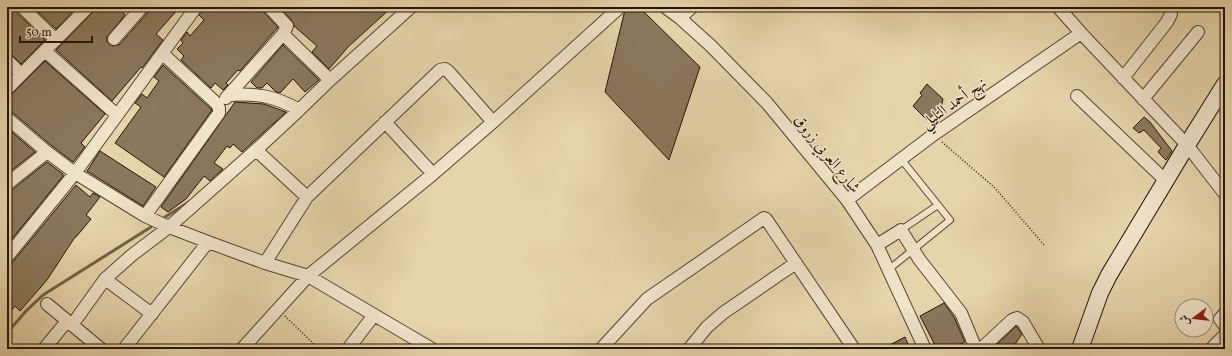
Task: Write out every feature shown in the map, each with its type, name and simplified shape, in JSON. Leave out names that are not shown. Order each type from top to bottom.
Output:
[{"type":"street","points":[[22,7],[56,40]]},
{"type":"street","points":[[7,89],[88,7]]},
{"type":"street","points":[[114,39],[142,7]]},
{"type":"street","points":[[7,257],[75,173],[196,7]]},
{"type":"street","points":[[218,105],[229,95],[283,34],[287,26],[269,7]]},
{"type":"street","points":[[44,349],[70,323],[105,279],[132,255],[168,227],[256,150],[330,80],[411,7]]},
{"type":"street","points":[[242,349],[308,276],[433,174],[620,7]]},
{"type":"street","name":"شارع العربي زروق","points":[[665,7],[680,18],[711,46],[767,103],[847,200],[877,245],[925,349]]},
{"type":"street","points":[[680,18],[692,7]]},
{"type":"street","points":[[1058,7],[1186,145],[1225,194]]},
{"type":"street","points":[[1123,78],[1167,22],[1171,14],[1170,7]]},
{"type":"street","points":[[1144,99],[1198,32]]},
{"type":"street","name":"نهج أحمد التليلي","points":[[847,200],[934,135],[1081,33]]},
{"type":"street","points":[[283,34],[330,80]]},
{"type":"street","points":[[45,51],[117,115]]},
{"type":"street","points":[[145,216],[219,113],[218,105],[163,54]]},
{"type":"street","points":[[7,60],[21,74]]},
{"type":"street","points":[[265,263],[307,197],[443,69],[448,71],[493,122]]},
{"type":"street","points":[[1080,349],[1100,293],[1186,145],[1225,84]]},
{"type":"street","points":[[229,95],[250,93],[287,103],[299,110]]},
{"type":"street","points":[[1077,96],[1166,181]]},
{"type":"street","points":[[7,118],[47,152],[75,173],[145,216],[168,227],[265,263],[308,276],[432,349]]},
{"type":"street","points":[[385,122],[433,174]]},
{"type":"street","points":[[256,150],[307,197]]},
{"type":"street","points":[[7,184],[47,152]]},
{"type":"street","points":[[601,349],[647,299],[761,218],[766,219],[854,349]]},
{"type":"street","points":[[877,245],[901,230],[919,259],[961,313],[976,349]]},
{"type":"street","points":[[124,349],[208,242]]},
{"type":"street","points":[[689,349],[707,327],[723,313],[796,263]]},
{"type":"street","points":[[105,279],[152,314]]},
{"type":"street","points":[[46,304],[101,349]]},
{"type":"street","points":[[1225,313],[1220,319],[1225,326]]},
{"type":"street","points":[[348,349],[374,315]]},
{"type":"street","points":[[981,349],[1012,320],[1017,318],[1023,322],[1039,349]]},
{"type":"street","points":[[1211,349],[1225,335]]},
{"type":"lane","points":[[888,270],[950,220],[901,159]]},
{"type":"lane","points":[[901,230],[938,205]]},
{"type":"path","points":[[934,135],[995,188],[1045,246]]},
{"type":"path","points":[[278,310],[319,349]]},
{"type":"building","points":[[7,7],[11,7],[45,40],[21,64],[7,52]]},
{"type":"building","points":[[33,7],[77,7],[56,29]]},
{"type":"building","points":[[95,7],[126,7],[122,11],[125,15],[107,37],[107,42],[113,46],[120,44],[148,12],[149,7],[180,7],[156,34],[163,40],[142,68],[141,67],[112,101],[56,50],[93,12]]},
{"type":"building","points":[[204,7],[259,7],[278,27],[240,71],[238,70],[226,83],[228,85],[223,90],[215,83],[211,88],[181,60],[184,56],[177,49],[183,43],[181,40],[187,32],[190,36],[204,20],[199,15]]},
{"type":"building","points":[[289,7],[392,7],[348,47],[329,69],[312,52],[317,46],[294,26],[292,21],[284,12]]},
{"type":"building","points":[[627,7],[639,7],[700,67],[669,160],[605,92]]},
{"type":"building","points":[[283,45],[319,80],[305,92],[293,79],[280,93],[276,92],[267,83],[262,88],[257,88],[251,82]]},
{"type":"building","points":[[45,61],[105,114],[81,143],[85,147],[73,162],[12,112],[7,111],[7,98]]},
{"type":"building","points":[[163,65],[212,110],[164,177],[115,143],[141,107],[135,103],[142,94],[147,98],[159,81],[154,77]]},
{"type":"building","points":[[927,84],[943,99],[941,109],[927,120],[913,106],[922,95],[920,93]]},
{"type":"building","points":[[235,102],[264,104],[286,112],[242,152],[233,144],[230,148],[227,146],[214,163],[223,169],[210,181],[204,176],[186,199],[168,212],[161,207]]},
{"type":"building","points":[[1144,117],[1150,122],[1172,151],[1166,160],[1158,152],[1161,148],[1144,130],[1139,133],[1133,128]]},
{"type":"building","points":[[7,128],[35,152],[7,174]]},
{"type":"building","points":[[100,151],[156,187],[143,206],[87,171]]},
{"type":"building","points":[[47,162],[63,174],[63,176],[7,245],[7,191],[12,190]]},
{"type":"building","points":[[76,185],[90,197],[93,193],[100,197],[86,215],[91,219],[75,237],[47,280],[20,311],[15,306],[7,316],[7,269]]},
{"type":"building","points":[[944,303],[954,317],[965,342],[949,349],[937,349],[920,316]]},
{"type":"building","points":[[1016,326],[1022,334],[1012,349],[992,349]]},
{"type":"building","points":[[905,337],[910,349],[882,349]]},
{"type":"waterway","points":[[165,217],[189,202]]},
{"type":"waterway","points":[[7,333],[26,311],[43,295],[151,227]]}]
